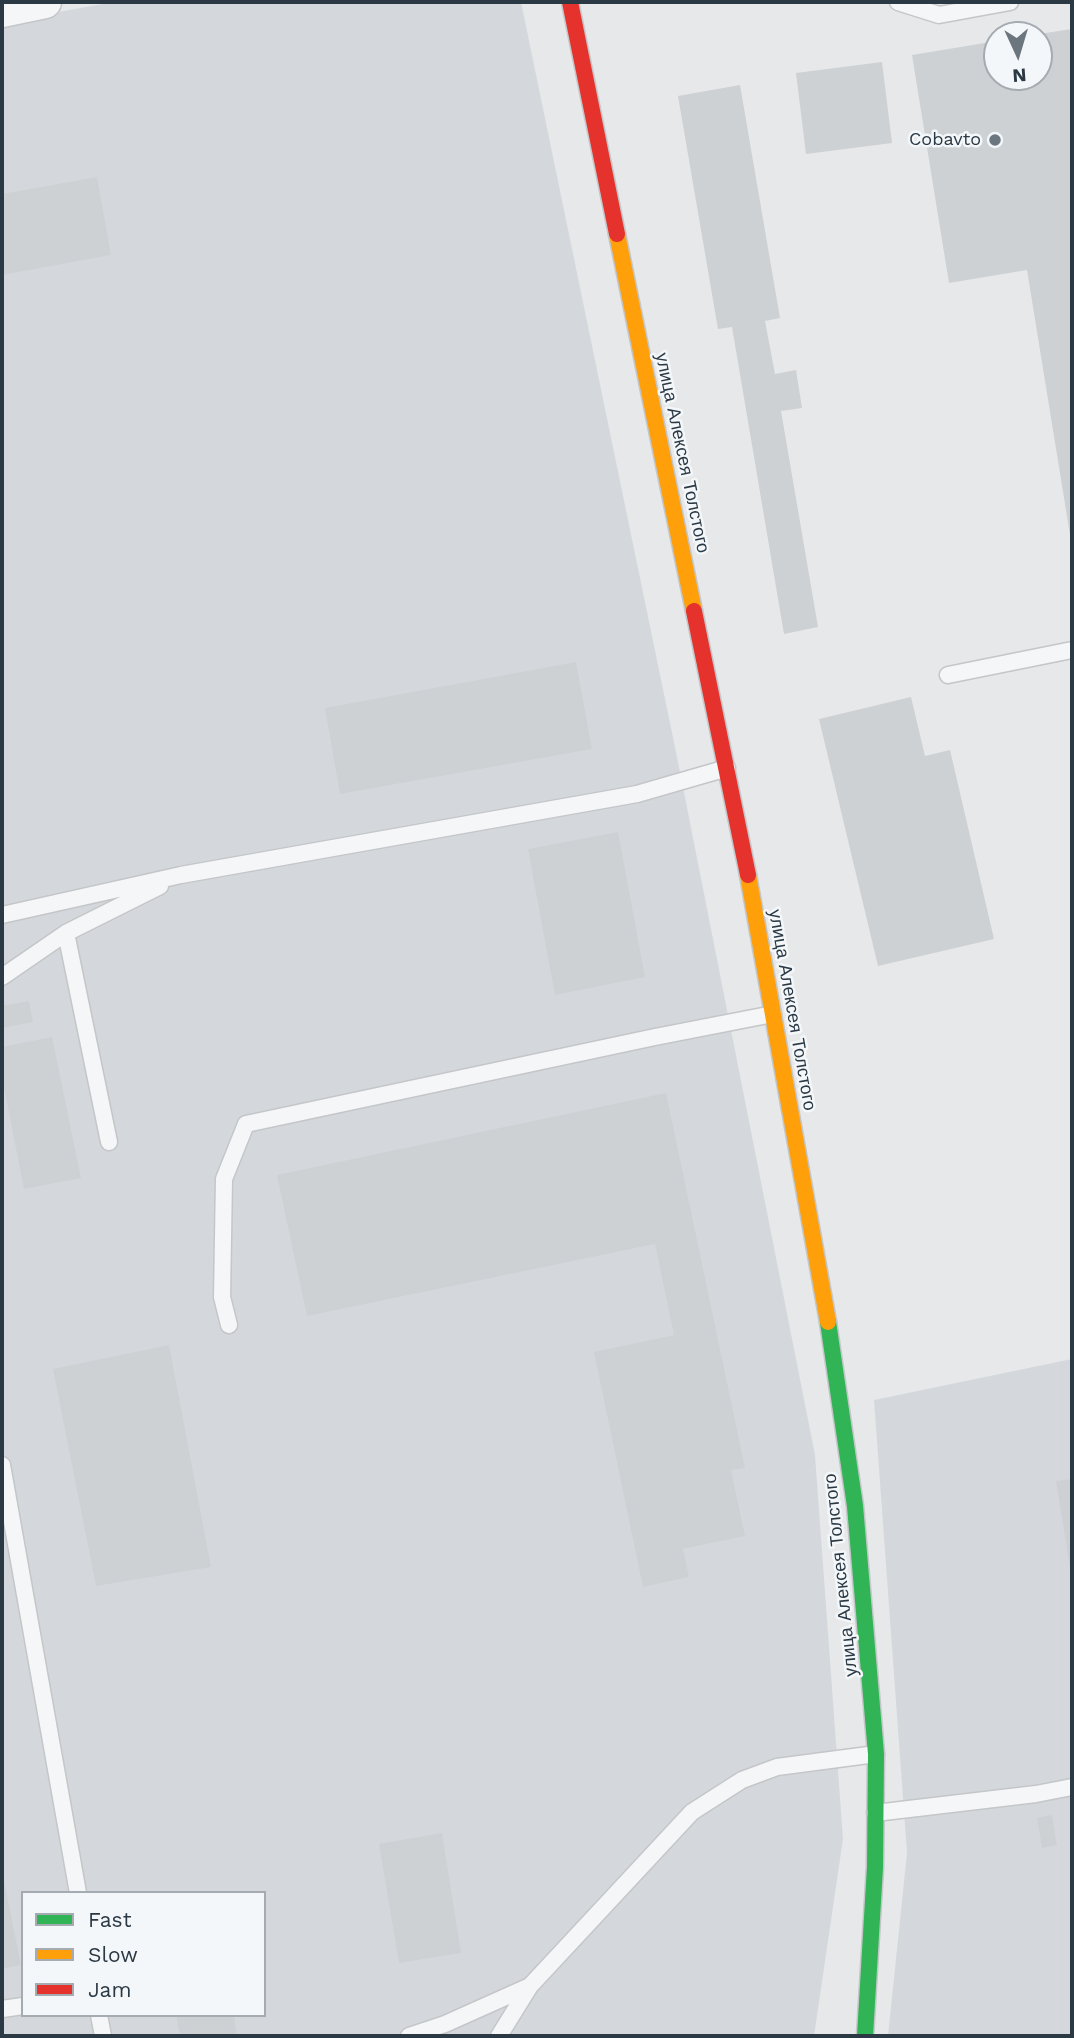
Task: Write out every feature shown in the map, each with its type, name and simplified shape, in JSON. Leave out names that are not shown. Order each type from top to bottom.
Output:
[{"type":"street","points":[[2,11],[45,2]]},
{"type":"street","name":"улица Алексея Толстого","points":[[569,2],[727,768],[826,1308],[855,1506],[876,1754],[866,2036]]},
{"type":"lane","points":[[898,2],[939,15],[1010,2]]},
{"type":"lane","points":[[948,674],[1072,650]]},
{"type":"lane","points":[[2,915],[181,875],[637,794],[727,768]]},
{"type":"lane","points":[[2,977],[66,933],[181,875]]},
{"type":"lane","points":[[66,933],[109,1142]]},
{"type":"lane","points":[[229,1325],[222,1297],[224,1179],[246,1124],[773,1014]]},
{"type":"lane","points":[[2,1465],[78,1891]]},
{"type":"lane","points":[[499,2036],[530,1986],[692,1812],[742,1780],[777,1767],[876,1754]]},
{"type":"lane","points":[[876,1813],[1036,1794],[1072,1787]]},
{"type":"lane","points":[[409,2036],[445,2024],[530,1986]]},
{"type":"lane","points":[[2,2009],[21,2006]]},
{"type":"lane","points":[[99,2017],[103,2036]]},
{"type":"shaded area","points":[[114,2],[521,2],[677,757],[815,1455],[843,1839],[814,2036],[2,2036],[2,22]]},
{"type":"shaded area","points":[[1072,1359],[1072,2036],[888,2036],[907,1853],[874,1400]]},
{"type":"building","points":[[1072,29],[1072,541],[1027,270],[949,283],[912,55],[983,43],[983,91],[1053,91],[1053,32]]},
{"type":"building","points":[[882,62],[892,143],[806,154],[796,73]]},
{"type":"building","points":[[740,85],[780,318],[765,321],[775,374],[796,370],[802,408],[781,411],[818,627],[784,634],[732,327],[718,329],[678,96]]},
{"type":"building","points":[[97,177],[111,255],[2,275],[2,194]]},
{"type":"building","points":[[576,662],[592,749],[340,794],[325,708]]},
{"type":"building","points":[[911,697],[925,756],[950,750],[994,939],[878,966],[819,719]]},
{"type":"building","points":[[618,832],[645,977],[555,995],[528,849]]},
{"type":"building","points":[[29,1001],[33,1022],[2,1028],[2,1006]]},
{"type":"building","points":[[52,1037],[81,1178],[24,1189],[2,1077],[2,1047]]},
{"type":"building","points":[[666,1093],[745,1468],[731,1470],[745,1536],[683,1549],[689,1577],[643,1587],[594,1352],[674,1335],[655,1244],[307,1316],[277,1175]]},
{"type":"building","points":[[169,1345],[211,1567],[96,1586],[53,1369]]},
{"type":"building","points":[[1072,1479],[1072,1574],[1071,1574],[1056,1481]]},
{"type":"building","points":[[1052,1815],[1057,1845],[1042,1848],[1037,1818]]},
{"type":"building","points":[[442,1833],[461,1953],[399,1963],[379,1844]]},
{"type":"building","points":[[2,1871],[21,1965],[2,1969]]},
{"type":"building","points":[[176,2017],[234,2017],[237,2036],[180,2036]]},
{"type":"traffic: fast","points":[[828,1322],[855,1506],[876,1754],[875,1867],[865,2036]]},
{"type":"traffic: slow","points":[[617,234],[694,611]]},
{"type":"traffic: slow","points":[[748,875],[828,1322]]},
{"type":"traffic: jam","points":[[570,2],[617,234]]},
{"type":"traffic: jam","points":[[694,611],[748,875]]},
{"type":"place","name":"Cobavto","points":[[995,140]]}]
